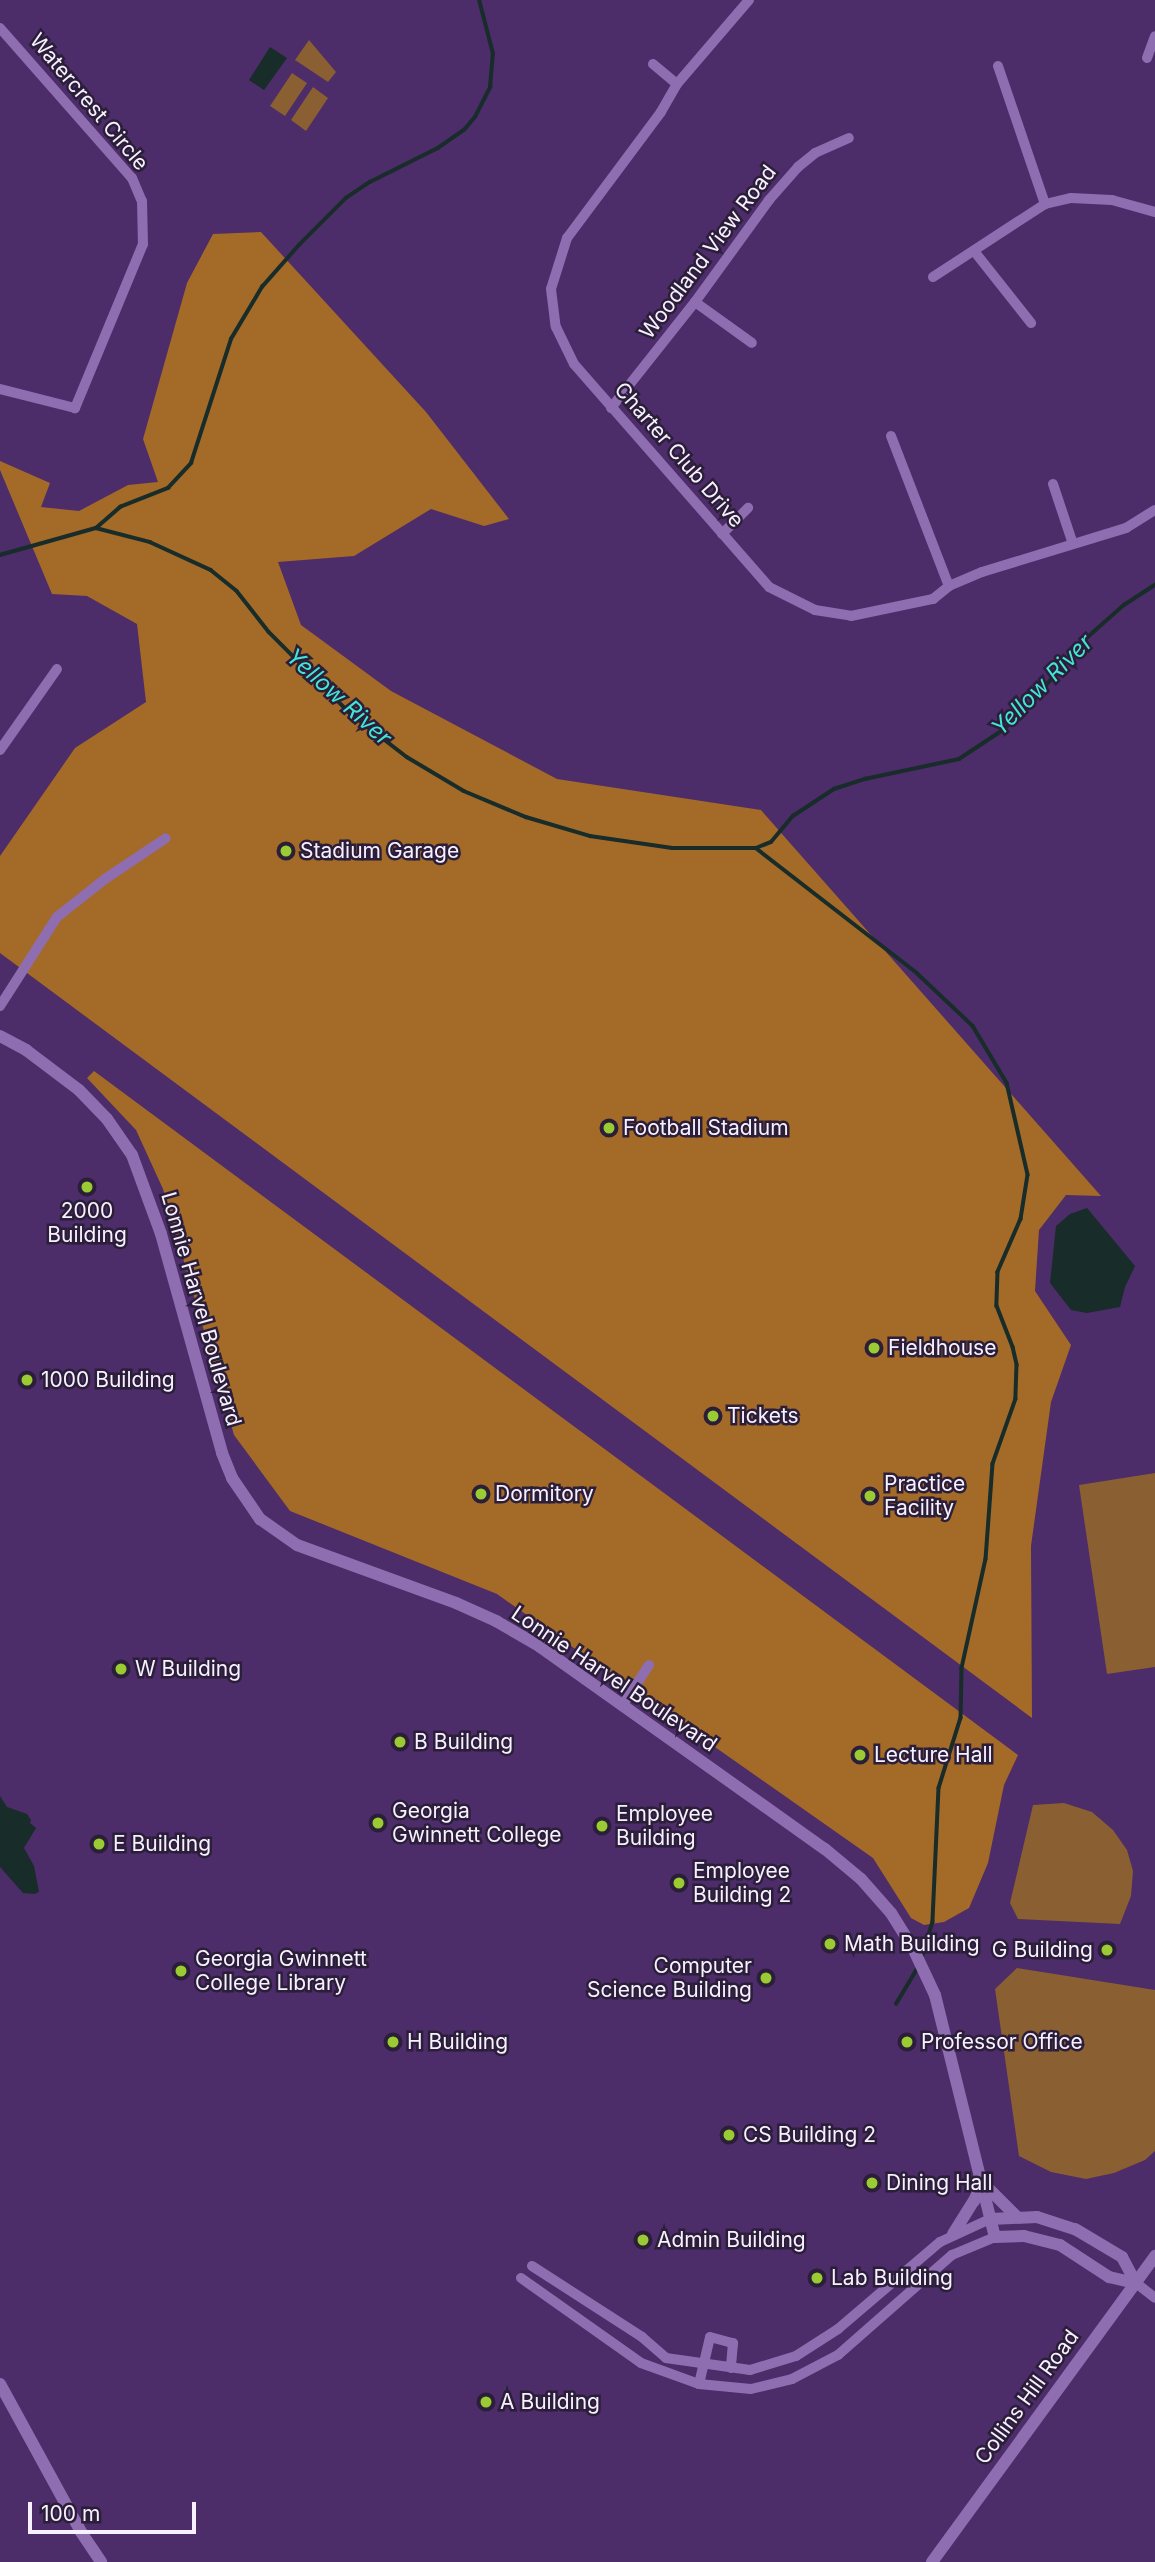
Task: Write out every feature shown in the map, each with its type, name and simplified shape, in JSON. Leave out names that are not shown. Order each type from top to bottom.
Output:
[{"type":"street","name":"Charter Club Drive","points":[[749,0],[677,84],[661,112],[567,238],[551,289],[556,327],[574,364],[769,587],[815,610],[851,615],[891,610],[933,599],[949,586],[982,572],[1126,528],[1155,510]]},
{"type":"street","name":"Watercrest Circle","points":[[0,28],[132,178],[142,201],[143,244],[75,408],[0,389]]},
{"type":"street","points":[[1147,58],[1155,36]]},
{"type":"street","points":[[653,64],[677,84]]},
{"type":"street","points":[[998,66],[1045,204]]},
{"type":"street","name":"Woodland View Road","points":[[611,408],[695,302],[769,200],[798,167],[815,153],[849,138]]},
{"type":"street","points":[[933,277],[1045,204],[1071,198],[1112,200],[1155,212]]},
{"type":"street","points":[[974,251],[1031,323]]},
{"type":"street","points":[[695,302],[752,343]]},
{"type":"street","points":[[891,436],[949,586]]},
{"type":"street","points":[[1053,484],[1073,544]]},
{"type":"street","points":[[722,534],[748,508]]},
{"type":"street","points":[[0,750],[57,669]]},
{"type":"street","points":[[0,1006],[57,917],[105,879],[166,838]]},
{"type":"street","name":"Lonnie Harvel Boulevard","points":[[0,1036],[26,1050],[79,1090],[107,1119],[132,1155],[161,1234],[222,1453],[232,1478],[260,1519],[297,1545],[316,1554],[456,1603],[496,1621],[539,1646],[825,1849],[861,1879],[891,1913],[912,1946],[934,1995],[995,2237]]},
{"type":"street","points":[[622,1706],[649,1665]]},
{"type":"street","points":[[953,2234],[974,2201],[982,2182],[1017,2216]]},
{"type":"street","points":[[532,2266],[642,2337],[666,2358],[750,2370],[796,2356],[838,2329],[953,2234],[990,2219],[1037,2217],[1075,2229],[1122,2257],[1136,2283],[1155,2298]]},
{"type":"street","points":[[521,2278],[630,2357],[699,2384],[751,2389],[792,2379],[838,2355],[952,2255],[995,2237],[1024,2236],[1060,2245],[1109,2277],[1136,2283]]},
{"type":"street","name":"Collins Hill Road","points":[[932,2562],[1155,2256]]},
{"type":"street","points":[[699,2384],[710,2337],[733,2343],[731,2368]]},
{"type":"street","points":[[0,2384],[81,2532],[101,2562]]},
{"type":"shaded area","points":[[309,40],[336,72],[328,82],[295,60]]},
{"type":"shaded area","points":[[270,47],[287,58],[264,90],[249,80]]},
{"type":"shaded area","points":[[292,73],[307,83],[285,116],[270,106]]},
{"type":"shaded area","points":[[313,87],[328,98],[306,131],[291,120]]},
{"type":"shaded area","points":[[261,232],[426,412],[509,519],[484,526],[431,509],[354,556],[278,562],[301,625],[391,691],[557,779],[761,810],[1101,1196],[1066,1195],[1039,1230],[1035,1291],[1071,1345],[1051,1402],[1031,1546],[1032,1718],[0,953],[0,856],[75,748],[146,702],[137,624],[87,596],[52,594],[0,470],[0,461],[50,483],[41,507],[79,511],[128,485],[158,482],[143,439],[187,283],[213,234]]},
{"type":"shaded area","points":[[94,1071],[1018,1755],[1004,1785],[988,1863],[969,1908],[944,1922],[924,1925],[911,1918],[873,1858],[497,1594],[290,1511],[234,1435],[163,1189],[136,1130],[87,1078]]},
{"type":"shaded area","points":[[1087,1208],[1135,1266],[1125,1287],[1120,1307],[1087,1313],[1071,1310],[1050,1283],[1056,1226],[1070,1214]]},
{"type":"shaded area","points":[[1155,1473],[1155,1667],[1107,1674],[1079,1485]]},
{"type":"shaded area","points":[[0,1796],[7,1807],[27,1814],[30,1823],[36,1828],[24,1848],[34,1866],[39,1892],[34,1894],[23,1893],[0,1867]]},
{"type":"shaded area","points":[[1064,1803],[1092,1812],[1113,1830],[1127,1850],[1133,1871],[1131,1896],[1120,1924],[1018,1919],[1010,1903],[1033,1805]]},
{"type":"shaded area","points":[[1017,1968],[1155,1990],[1155,2151],[1145,2160],[1114,2173],[1086,2179],[1051,2172],[1019,2156],[995,1989]]},
{"type":"waterway","points":[[96,528],[120,507],[168,488],[191,463],[231,339],[262,287],[299,245],[346,198],[370,182],[438,148],[464,130],[475,117],[490,87],[493,54],[479,0]]},
{"type":"waterway","name":"Yellow River","points":[[0,555],[96,528],[150,542],[211,570],[237,591],[269,632],[350,713],[407,757],[464,791],[526,817],[590,836],[672,848],[756,848],[771,842],[793,816],[834,789],[865,779],[959,759],[1003,730],[1028,707],[1082,642],[1124,605],[1155,585]]},
{"type":"waterway","points":[[756,848],[917,973],[973,1026],[1007,1083],[1028,1175],[1021,1219],[998,1272],[997,1306],[1017,1365],[1016,1399],[993,1464],[986,1559],[962,1668],[961,1718],[939,1788],[933,1922],[922,1959]]},
{"type":"waterway","points":[[896,2004],[917,1969]]},
{"type":"place","name":"Stadium Garage","points":[[286,851]]},
{"type":"place","name":"Football Stadium","points":[[609,1128]]},
{"type":"place","name":"2000 Building","points":[[87,1187]]},
{"type":"place","name":"Fieldhouse","points":[[874,1348]]},
{"type":"place","name":"1000 Building","points":[[27,1380]]},
{"type":"place","name":"Tickets","points":[[713,1416]]},
{"type":"place","name":"Dormitory","points":[[481,1494]]},
{"type":"place","name":"Practice Facility","points":[[870,1496]]},
{"type":"place","name":"W Building","points":[[121,1669]]},
{"type":"place","name":"B Building","points":[[400,1742]]},
{"type":"place","name":"Lecture Hall","points":[[860,1755]]},
{"type":"place","name":"Georgia Gwinnett College","points":[[378,1823]]},
{"type":"place","name":"Employee Building","points":[[602,1826]]},
{"type":"place","name":"E Building","points":[[99,1844]]},
{"type":"place","name":"Employee Building 2","points":[[679,1883]]},
{"type":"place","name":"Math Building","points":[[830,1944]]},
{"type":"place","name":"G Building","points":[[1107,1950]]},
{"type":"place","name":"Georgia Gwinnett College Library","points":[[181,1971]]},
{"type":"place","name":"Computer Science Building","points":[[766,1978]]},
{"type":"place","name":"H Building","points":[[393,2042]]},
{"type":"place","name":"Professor Office","points":[[907,2042]]},
{"type":"place","name":"CS Building 2","points":[[729,2135]]},
{"type":"place","name":"Dining Hall","points":[[872,2183]]},
{"type":"place","name":"Admin Building","points":[[643,2240]]},
{"type":"place","name":"Lab Building","points":[[817,2278]]},
{"type":"place","name":"A Building","points":[[486,2402]]}]
